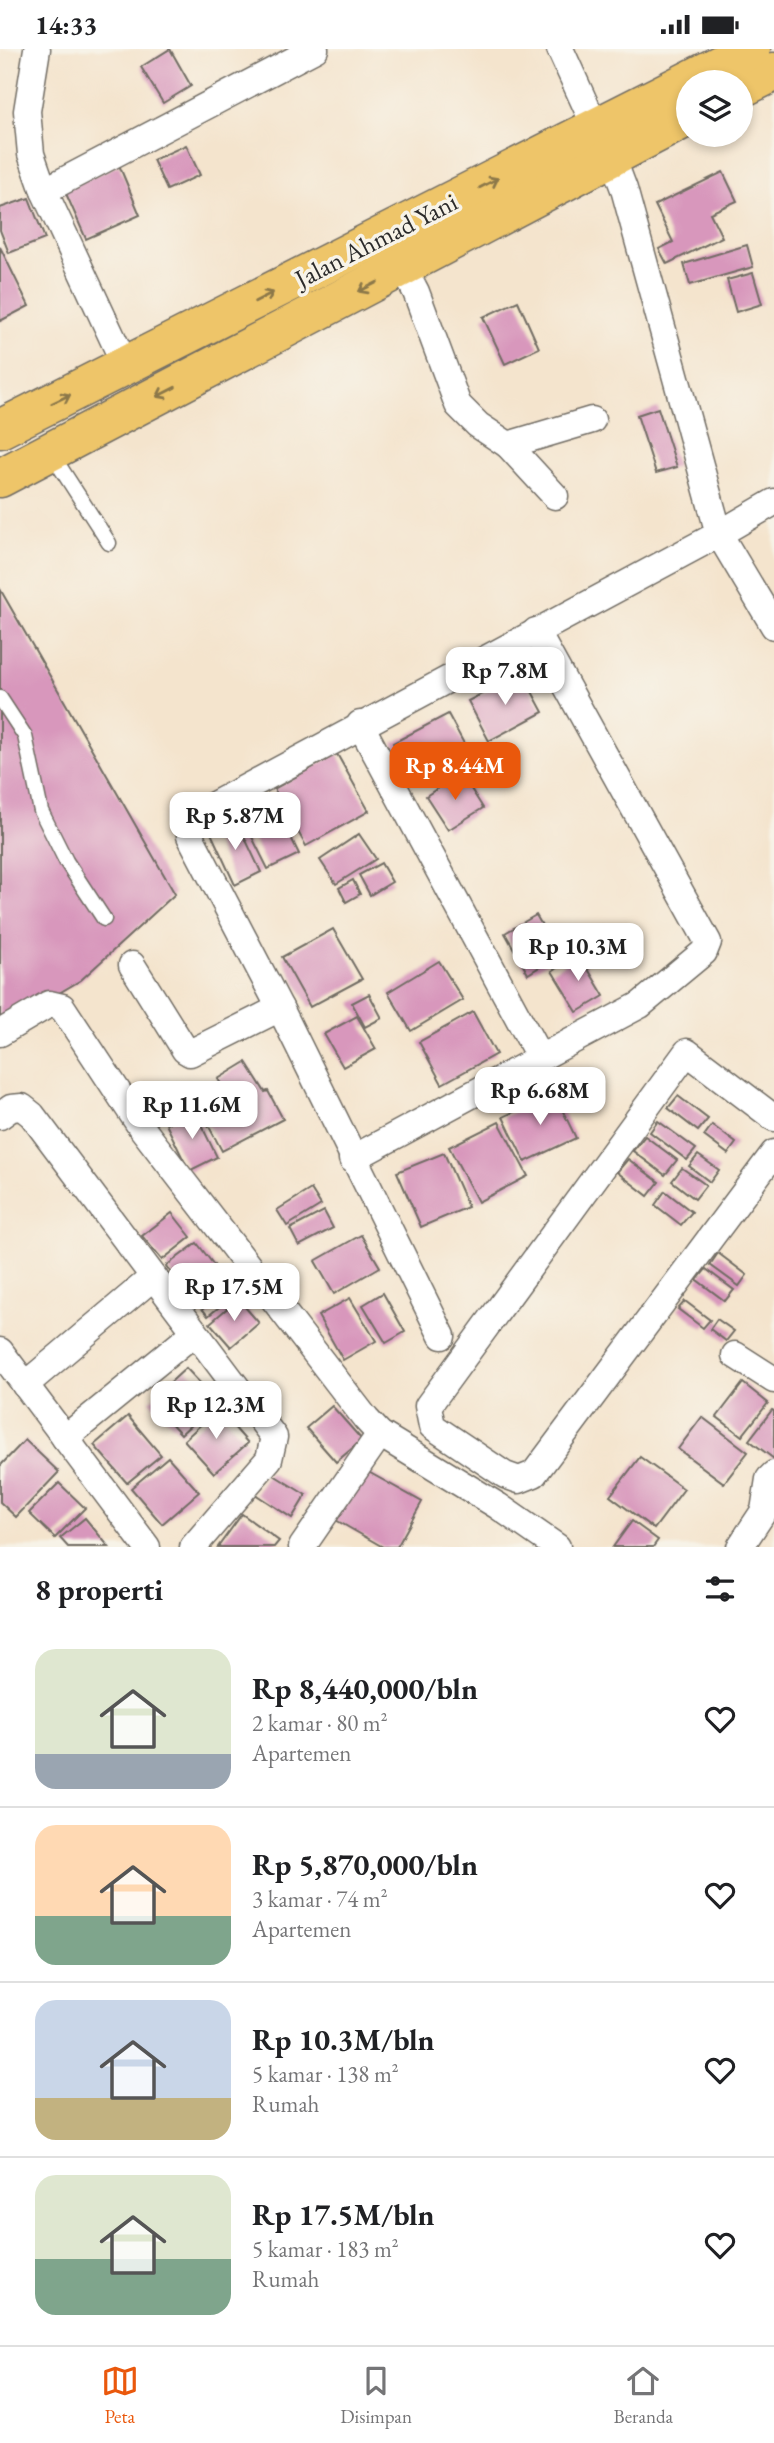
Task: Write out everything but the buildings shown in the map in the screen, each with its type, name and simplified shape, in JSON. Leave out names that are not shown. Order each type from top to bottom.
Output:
[{"type":"highway","name":"Jalan Ahmad Yani","points":[[0,478],[404,269],[751,49]]},
{"type":"highway","points":[[753,82],[774,72]]},
{"type":"highway","name":"Jalan Ahmad Yani","points":[[0,429],[126,367],[604,143],[676,121]]},
{"type":"street","points":[[37,49],[27,111],[27,133],[44,191],[126,367]]},
{"type":"street","points":[[44,191],[315,49]]},
{"type":"street","points":[[560,49],[628,202],[719,534],[774,626]]},
{"type":"street","points":[[404,269],[416,292],[458,405],[478,425],[508,445],[555,496]]},
{"type":"street","points":[[508,445],[592,419]]},
{"type":"street","points":[[442,1336],[352,1159],[280,1008],[190,836],[197,814],[774,502]]},
{"type":"street","points":[[352,1159],[640,1005],[704,952],[708,942],[536,631]]},
{"type":"street","points":[[360,724],[540,1058]]},
{"type":"street","points":[[132,965],[186,1051],[190,1053],[280,1008]]},
{"type":"street","points":[[0,1033],[48,1004],[62,1007],[141,1127],[380,1434],[498,1506],[557,1547]]},
{"type":"street","points":[[774,1118],[687,1052],[428,1406],[432,1426],[505,1475],[519,1480],[534,1473],[774,1153]]},
{"type":"street","points":[[0,1116],[11,1108],[22,1107],[32,1115],[274,1437],[269,1459],[193,1547]]},
{"type":"street","points":[[26,1385],[152,1278]]},
{"type":"street","points":[[65,1438],[194,1333]]},
{"type":"street","points":[[0,1352],[147,1547]]},
{"type":"street","points":[[735,1355],[774,1380]]},
{"type":"street","points":[[302,1547],[380,1434]]},
{"type":"street","points":[[740,1547],[764,1511],[772,1478]]},
{"type":"lane","points":[[50,452],[109,543]]},
{"type":"lane","points":[[0,698],[25,736],[41,811],[66,861],[104,919]]}]
